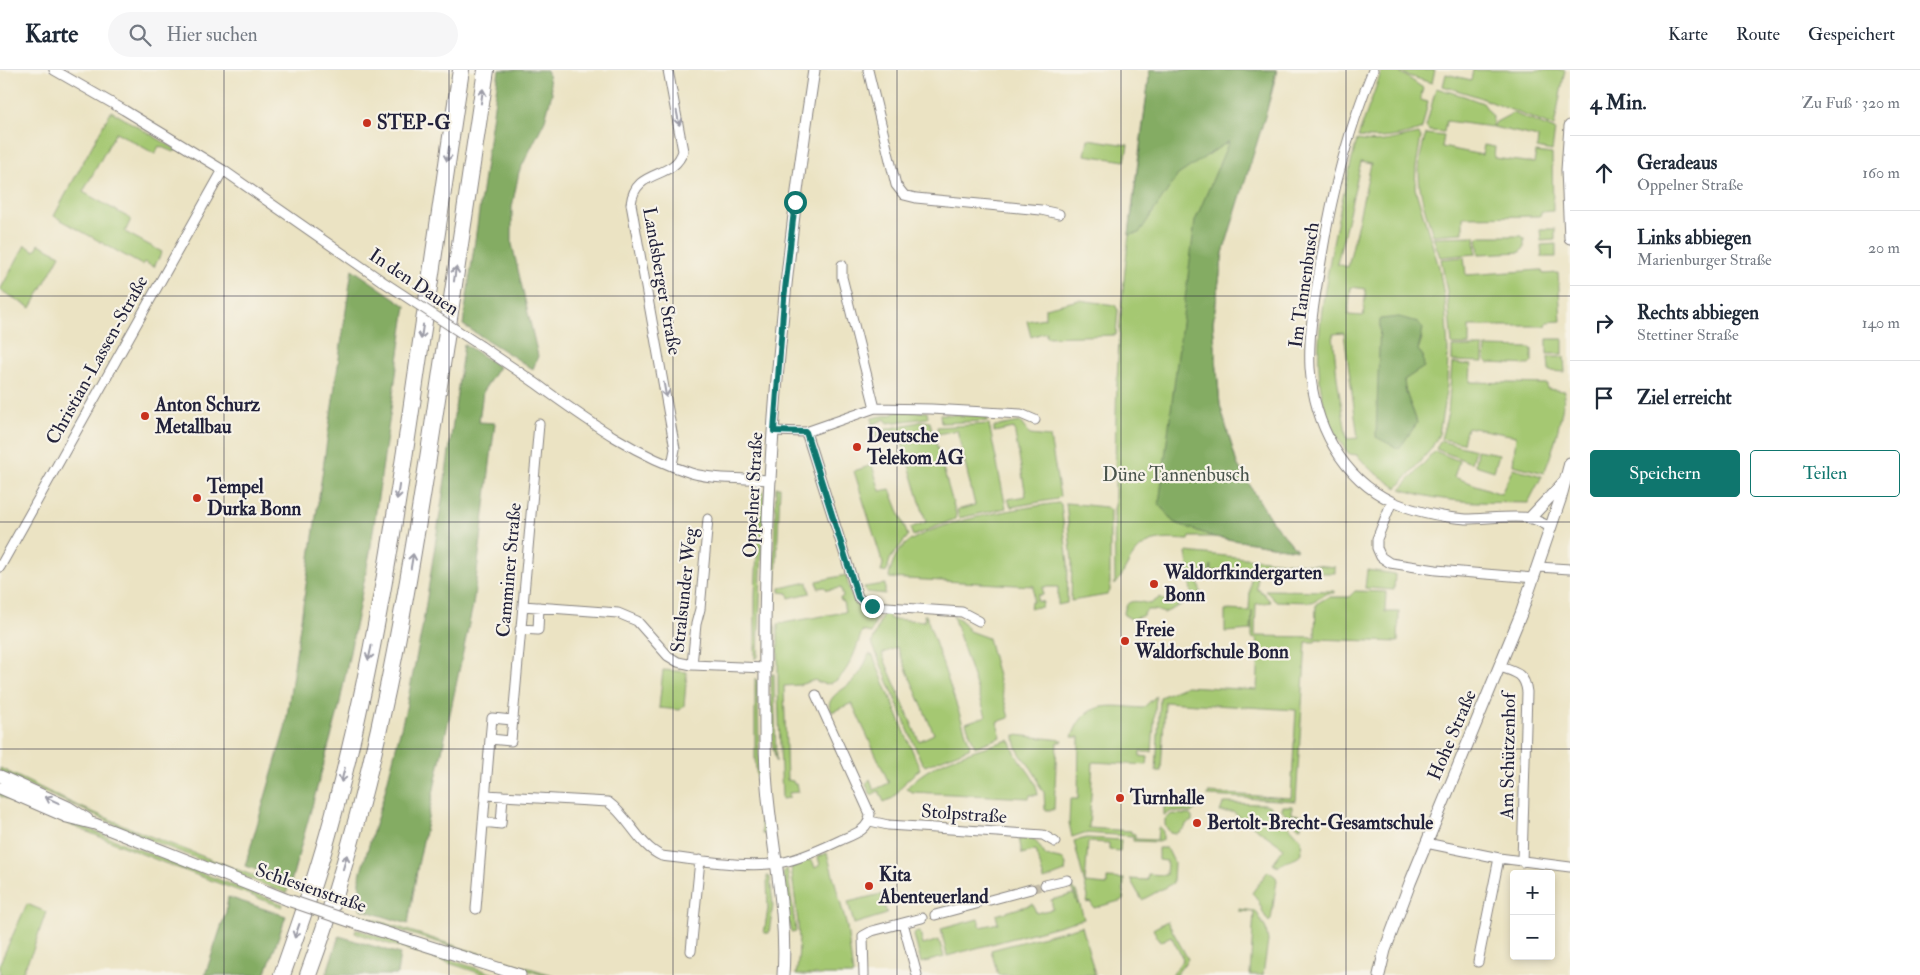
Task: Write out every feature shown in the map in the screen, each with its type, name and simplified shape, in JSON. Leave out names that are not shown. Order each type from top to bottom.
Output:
[{"type":"highway","points":[[282,975],[328,837],[355,728],[379,609],[408,433],[461,70]]},
{"type":"highway","points":[[308,975],[349,847],[377,739],[400,628],[422,501],[486,70]]},
{"type":"street","name":"In den Dauen","points":[[54,70],[223,170],[382,281],[618,439],[672,465],[702,476],[770,480]]},
{"type":"street","name":"Landsberger Straße","points":[[668,70],[683,151],[681,158],[673,166],[639,183],[634,189],[631,204],[676,449],[672,465]]},
{"type":"street","name":"Oppelner Straße","points":[[783,975],[784,942],[768,804],[766,757],[765,668],[770,480],[784,299],[797,187],[814,70]]},
{"type":"street","points":[[868,70],[896,185],[904,195],[916,198],[1040,210],[1059,214]]},
{"type":"street","name":"Im Tannenbusch","points":[[1370,73],[1333,199],[1315,297],[1310,339],[1310,367],[1314,396],[1320,418],[1334,449],[1363,483],[1392,501],[1411,509],[1448,517],[1467,519],[1530,518],[1551,527]]},
{"type":"street","points":[[1570,126],[1566,170],[1570,238]]},
{"type":"street","name":"Christian-Lassen-Straße","points":[[0,567],[223,170]]},
{"type":"street","points":[[842,265],[842,277],[875,408]]},
{"type":"street","points":[[774,431],[806,432],[875,408],[931,408],[1021,414],[1035,420]]},
{"type":"street","name":"Camminer Straße","points":[[490,739],[511,741],[539,424]]},
{"type":"street","points":[[806,432],[858,597],[864,603],[872,606],[962,612],[979,621]]},
{"type":"street","name":"Hohe Straße","points":[[1379,975],[1397,917],[1500,667],[1536,572],[1566,481],[1570,463]]},
{"type":"street","points":[[1530,518],[1566,481]]},
{"type":"street","points":[[1392,501],[1378,539],[1377,548],[1382,557],[1390,563],[1436,570],[1536,572],[1570,569]]},
{"type":"street","name":"Stralsunder Weg","points":[[692,665],[696,624],[700,609],[708,519]]},
{"type":"street","points":[[523,606],[618,613],[637,621],[668,656],[678,662],[692,665],[765,668]]},
{"type":"street","points":[[520,629],[538,630],[539,607]]},
{"type":"street","name":"Am Schützenhof","points":[[1500,667],[1523,677],[1526,683],[1522,862]]},
{"type":"street","points":[[486,795],[608,802],[618,809],[655,853],[662,856],[764,865],[787,862],[864,829],[870,821],[870,814],[816,695]]},
{"type":"street","points":[[476,910],[492,718],[512,720]]},
{"type":"street","name":"Schlesienstraße","points":[[0,776],[68,808],[95,824]]},
{"type":"street","name":"Schlesienstraße","points":[[0,788],[67,817],[95,824],[288,900],[520,975]]},
{"type":"street","points":[[483,822],[501,824],[503,796]]},
{"type":"street","name":"Stolpstraße","points":[[870,821],[888,825],[1043,835],[1055,842]]},
{"type":"street","points":[[1426,843],[1522,862],[1570,866]]},
{"type":"street","points":[[1478,962],[1499,858]]},
{"type":"street","points":[[691,951],[700,860]]},
{"type":"street","points":[[1045,886],[1067,880]]},
{"type":"street","points":[[990,900],[1031,889]]},
{"type":"street","points":[[936,915],[976,904]]},
{"type":"street","name":"Hohe Straße","points":[[1386,975],[1397,917]]},
{"type":"street","points":[[864,975],[863,936],[872,931],[922,918]]},
{"type":"street","name":"Oppelner Straße","points":[[775,975],[782,923]]},
{"type":"street","points":[[903,923],[917,975]]},
{"type":"green space","points":[[499,70],[547,70],[552,93],[545,120],[519,172],[512,207],[512,244],[538,356],[533,369],[463,325]]},
{"type":"green space","name":"Düne Tannenbusch","points":[[1150,70],[1277,70],[1223,253],[1213,323],[1220,405],[1237,464],[1271,520],[1297,550],[1214,537],[1190,537],[1189,540],[1167,539],[1154,541],[1142,546],[1137,551],[1115,585],[1116,404],[1120,327],[1131,214]]},
{"type":"green space","name":"Düne Tannenbusch","points":[[1150,70],[1276,70],[1267,110],[1223,253],[1213,323],[1220,405],[1237,464],[1271,520],[1297,550],[1214,537],[1173,522],[1159,504],[1195,221],[1229,141],[1178,175],[1139,233],[1129,235]]},
{"type":"green space","points":[[1382,70],[1397,70],[1423,88],[1420,100],[1428,102],[1422,129],[1391,137],[1358,137]]},
{"type":"green space","points":[[1400,70],[1435,70],[1432,83],[1408,76]]},
{"type":"green space","points":[[1473,70],[1565,70],[1554,127],[1476,96],[1443,86],[1446,74],[1471,80]]},
{"type":"green space","points":[[1436,88],[1483,103],[1493,117],[1492,127],[1446,121],[1444,132],[1429,131],[1426,127]]},
{"type":"green space","points":[[111,111],[177,150],[173,152],[159,146],[155,154],[116,132],[83,192],[131,219],[125,232],[162,252],[154,267],[144,262],[142,265],[54,216]]},
{"type":"green space","points":[[1513,113],[1555,130],[1552,151],[1537,148],[1538,137],[1493,127],[1496,122]]},
{"type":"green space","points":[[1419,134],[1421,137],[1415,188],[1439,267],[1445,302],[1448,350],[1447,386],[1439,434],[1431,449],[1397,488],[1369,468],[1357,455],[1349,454],[1335,434],[1326,411],[1321,388],[1319,339],[1321,314],[1335,234],[1357,140],[1375,142]],"holes":[[[1361,162],[1371,164],[1348,267],[1337,264]],[[1351,287],[1366,289],[1363,316],[1348,315]],[[1381,319],[1422,338],[1418,350],[1423,356],[1423,367],[1404,380],[1407,397],[1417,423],[1410,433]],[[1344,333],[1358,438],[1347,439],[1337,378],[1333,334]]]},
{"type":"green space","points":[[1426,134],[1444,136],[1442,147],[1482,155],[1484,145],[1495,147],[1494,158],[1534,163],[1536,152],[1552,154],[1553,211],[1541,212],[1540,216],[1463,217],[1463,233],[1433,235],[1421,195],[1419,175],[1419,164]]},
{"type":"green space","points":[[1088,139],[1128,145],[1125,161],[1085,155]]},
{"type":"green space","points":[[1540,229],[1555,229],[1555,240],[1541,241]]},
{"type":"green space","points":[[1475,236],[1476,254],[1440,257],[1433,237]]},
{"type":"green space","points":[[1480,236],[1522,236],[1524,248],[1521,252],[1479,254],[1477,239]]},
{"type":"green space","points":[[39,244],[60,255],[31,308],[0,290],[25,245],[35,251]]},
{"type":"green space","points":[[1556,244],[1556,257],[1542,257],[1541,245]]},
{"type":"green space","points":[[1464,257],[1466,275],[1540,270],[1542,270],[1543,274],[1558,273],[1561,321],[1547,322],[1546,326],[1469,326],[1469,345],[1452,345],[1447,292],[1441,259]]},
{"type":"green space","points":[[352,269],[406,306],[370,552],[338,712],[291,882],[245,866],[285,729]]},
{"type":"green space","points":[[1079,300],[1115,305],[1118,310],[1116,335],[1046,337],[1046,332],[1031,337],[1027,321],[1045,318],[1045,308]]},
{"type":"green space","points":[[1399,317],[1418,322],[1423,329],[1418,350],[1423,356],[1424,367],[1404,380],[1407,397],[1417,423],[1399,449],[1376,437],[1380,319]]},
{"type":"green space","points":[[1547,339],[1563,339],[1563,354],[1547,354]]},
{"type":"green space","points":[[464,344],[499,367],[483,391],[479,422],[495,423],[473,605],[418,865],[408,924],[360,909],[360,875],[384,795],[406,708],[422,629]]},
{"type":"green space","points":[[1452,347],[1483,347],[1483,362],[1452,361]]},
{"type":"green space","points":[[1486,347],[1530,348],[1532,349],[1532,362],[1529,365],[1489,363],[1485,360]]},
{"type":"green space","points":[[1548,357],[1564,357],[1565,372],[1549,371]]},
{"type":"green space","points":[[1452,363],[1471,365],[1470,382],[1547,384],[1547,389],[1565,391],[1557,433],[1544,473],[1513,465],[1516,436],[1467,427],[1463,443],[1441,439],[1448,413]]},
{"type":"green space","points":[[895,411],[927,412],[928,416],[927,418],[888,423],[885,419],[872,425],[872,418],[894,414]]},
{"type":"green space","points":[[940,414],[987,416],[988,421],[941,423]]},
{"type":"green space","points":[[923,421],[930,422],[956,514],[955,519],[913,536],[910,528],[926,522],[899,432],[876,438],[874,432]]},
{"type":"green space","points":[[1020,422],[1030,435],[1050,437],[1060,496],[1057,499],[1011,507],[1008,499],[1026,496],[1014,428],[994,432],[994,427]]},
{"type":"green space","points":[[989,424],[1006,508],[959,518],[957,510],[975,505],[957,430],[938,434],[937,427]]},
{"type":"green space","points":[[1440,441],[1475,450],[1471,463],[1436,449]]},
{"type":"green space","points":[[1477,450],[1499,454],[1494,471],[1475,465]]},
{"type":"green space","points":[[1435,451],[1459,461],[1454,477],[1501,494],[1513,468],[1542,476],[1528,503],[1449,500],[1401,489]]},
{"type":"green space","points":[[872,465],[880,491],[890,489],[908,536],[890,559],[887,571],[881,572],[883,564],[854,471]]},
{"type":"green space","points":[[760,487],[764,491],[758,656],[755,659],[755,595]]},
{"type":"green space","points":[[776,487],[780,487],[776,583],[773,584]]},
{"type":"green space","points":[[1066,503],[1106,507],[1110,510],[1110,591],[1107,595],[1071,601],[1072,562]]},
{"type":"green space","points":[[1061,504],[1068,563],[1067,603],[1058,605],[1058,587],[1043,587],[1043,595],[1038,595],[1037,601],[1043,602],[1042,607],[1030,608],[1031,602],[1033,602],[1034,586],[889,578],[898,552],[909,541],[927,532],[972,518]]},
{"type":"green space","points":[[1186,552],[1335,567],[1335,573],[1257,572],[1257,590],[1260,590],[1271,602],[1256,604],[1255,636],[1315,637],[1316,604],[1328,597],[1349,597],[1355,591],[1386,592],[1385,612],[1399,612],[1398,642],[1316,639],[1315,642],[1306,642],[1296,801],[1208,796],[1208,793],[1291,798],[1296,710],[1165,702],[1161,771],[1156,771],[1160,697],[1186,686],[1257,690],[1259,652],[1256,639],[1252,638],[1252,610],[1251,630],[1225,632],[1225,610],[1249,611],[1251,568],[1211,571],[1211,565],[1209,576],[1198,577],[1197,573],[1189,574]]},
{"type":"green space","points":[[1367,570],[1395,574],[1394,590],[1365,588]]},
{"type":"green space","points":[[846,575],[855,602],[862,609],[877,617],[871,633],[862,631],[852,658],[840,677],[833,682],[825,684],[815,680],[799,685],[784,686],[787,780],[793,781],[796,784],[798,792],[789,793],[789,798],[782,799],[778,691],[778,624],[845,612],[843,601],[840,598],[843,597],[841,588],[827,590],[825,587],[818,588],[817,581]]},
{"type":"green space","points":[[808,582],[810,593],[789,598],[788,593],[780,592],[780,588]]},
{"type":"green space","points":[[1198,582],[1201,594],[1164,613],[1147,610],[1142,616],[1131,619],[1124,615],[1127,605],[1136,601],[1150,604],[1161,597],[1168,604],[1171,604],[1175,600],[1191,595],[1190,583]]},
{"type":"green space","points":[[885,584],[885,594],[866,592],[864,587]]},
{"type":"green space","points":[[1265,590],[1335,591],[1335,593],[1327,593],[1312,602],[1275,601]]},
{"type":"green space","points":[[887,612],[890,619],[925,621],[924,615],[926,615],[970,745],[969,748],[925,766],[921,761],[872,643],[882,616]],"holes":[[[897,647],[934,734],[919,741],[882,654]]]},
{"type":"green space","points":[[953,616],[961,620],[969,631],[988,638],[1009,718],[997,722],[1001,737],[975,747],[966,723],[986,716]]},
{"type":"green space","points":[[772,621],[775,627],[774,669],[772,671]]},
{"type":"green space","points":[[869,654],[873,656],[920,769],[907,780],[893,798],[884,802],[879,791],[871,795],[866,785],[870,779],[874,790],[889,783],[852,703],[832,712],[829,705],[833,697],[857,676]]},
{"type":"green space","points":[[663,670],[687,672],[684,706],[680,710],[659,708]]},
{"type":"green space","points":[[771,674],[774,674],[776,762],[771,738]]},
{"type":"green space","points":[[755,678],[758,682],[759,757],[766,834],[762,834],[755,758]]},
{"type":"green space","points":[[1156,696],[1152,752],[1140,752],[1140,756],[1148,757],[1147,765],[1093,762],[1089,828],[1131,831],[1131,833],[1135,834],[1135,839],[1157,840],[1158,828],[1160,827],[1163,832],[1163,840],[1158,842],[1133,841],[1133,836],[1084,833],[1072,837],[1069,823],[1070,799],[1078,799],[1079,737],[1072,737],[1077,725],[1091,711],[1109,706],[1143,708]]},
{"type":"green space","points":[[1015,735],[1063,740],[1062,742],[1057,742],[1054,810],[1045,810],[1044,792],[1032,769],[1019,752],[1015,742]]},
{"type":"green space","points":[[1009,740],[1016,755],[1033,778],[1038,795],[1030,795],[1029,798],[912,792],[906,789],[916,779],[940,764]]},
{"type":"green space","points":[[0,768],[74,804],[147,835],[288,889],[286,893],[152,841],[0,772]]},
{"type":"green space","points":[[0,792],[130,846],[283,904],[282,907],[162,862],[11,801],[0,796]]},
{"type":"green space","points":[[1172,803],[1198,803],[1197,808],[1191,813],[1172,811],[1164,815],[1164,807]]},
{"type":"green space","points":[[1225,803],[1265,804],[1270,806],[1301,839],[1302,853],[1300,856],[1278,867],[1273,863],[1284,848],[1233,812],[1220,812]]},
{"type":"green space","points":[[1282,806],[1292,806],[1292,814],[1302,815],[1301,827],[1298,827],[1282,810]]},
{"type":"green space","points":[[1172,814],[1190,815],[1192,821],[1175,834],[1170,833],[1165,825],[1165,819]]},
{"type":"green space","points":[[1019,838],[1035,840],[1046,856],[1064,860],[1066,865],[1065,872],[1044,880],[1036,850],[1022,854]]},
{"type":"green space","points":[[1087,838],[1121,840],[1120,851],[1109,850],[1109,843],[1088,842],[1085,883],[1107,885],[1107,878],[1124,879],[1123,900],[1094,908],[1090,902],[1087,903],[1088,897],[1074,841]]},
{"type":"green space","points":[[1158,848],[1167,848],[1174,862],[1173,883],[1142,900],[1130,879],[1147,880],[1148,874],[1166,875],[1167,861],[1158,860]]},
{"type":"green space","points":[[827,853],[847,927],[853,975],[796,975],[799,934],[791,866],[809,860],[813,862],[815,868],[820,865],[818,857]]},
{"type":"green space","points":[[787,868],[796,931],[791,932],[787,914],[783,873]]},
{"type":"green space","points":[[1268,871],[1277,880],[1271,920],[1269,922],[1252,893]]},
{"type":"green space","points":[[767,876],[770,877],[773,905],[769,933],[764,933],[768,909]]},
{"type":"green space","points":[[1069,885],[1076,891],[1084,919],[947,956],[941,929],[978,919],[981,927],[998,923],[996,915],[1033,904],[1036,913],[1053,909],[1051,900],[1074,894],[1078,905],[1074,892]]},
{"type":"green space","points":[[881,894],[887,914],[854,924],[848,902]]},
{"type":"green space","points":[[228,897],[286,916],[265,975],[205,975],[226,912]]},
{"type":"green space","points":[[27,904],[46,912],[33,950],[21,975],[0,975],[0,963]]},
{"type":"green space","points":[[1239,909],[1256,911],[1266,929],[1268,941],[1263,975],[1250,975],[1254,912],[1239,911]]},
{"type":"green space","points":[[361,915],[553,975],[543,975],[360,918]]},
{"type":"green space","points":[[1167,921],[1188,959],[1176,975],[1172,975],[1183,959],[1171,936],[1160,942],[1153,929]]},
{"type":"green space","points":[[1082,926],[1095,975],[998,975],[991,950]]},
{"type":"green space","points":[[356,929],[497,975],[486,975],[355,933]]},
{"type":"green space","points":[[920,931],[923,945],[939,940],[944,957],[921,963],[914,935],[915,932]]},
{"type":"green space","points":[[339,936],[400,954],[397,975],[326,975]]},
{"type":"tunnel","points":[[1031,889],[1045,885]]},
{"type":"place","name":"STEP-G","points":[[367,123]]},
{"type":"place","name":"Anton Schurz Metallbau","points":[[145,416]]},
{"type":"place","name":"Deutsche Telekom AG","points":[[857,447]]},
{"type":"place","name":"Tempel Durka Bonn","points":[[197,498]]},
{"type":"place","name":"Waldorfkindergarten Bonn","points":[[1154,584]]},
{"type":"place","name":"Freie Waldorfschule Bonn","points":[[1125,641]]},
{"type":"place","name":"Turnhalle","points":[[1120,798]]},
{"type":"place","name":"Bertolt-Brecht-Gesamtschule","points":[[1197,823]]},
{"type":"place","name":"Kita Abenteuerland","points":[[869,886]]},
{"type":"route","points":[[795,202],[784,299],[774,431],[806,432],[858,597],[864,603],[872,606]]}]
